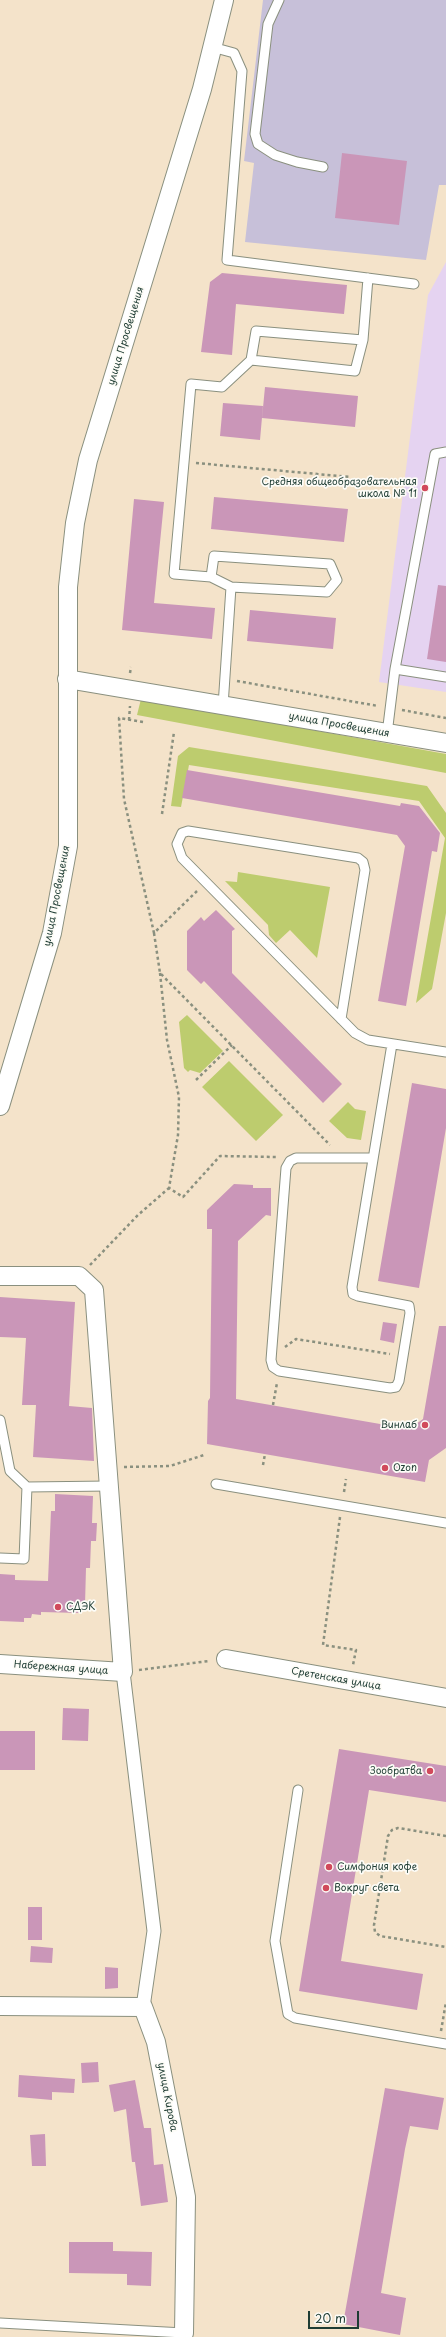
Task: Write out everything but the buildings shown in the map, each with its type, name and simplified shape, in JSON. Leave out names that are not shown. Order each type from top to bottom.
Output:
[{"type":"street","name":"улица Просвещения","points":[[0,1106],[52,933],[68,846],[68,587],[73,538],[88,460],[202,88],[224,0]]},
{"type":"street","name":"улица Просвещения","points":[[67,679],[446,743]]},
{"type":"street","points":[[0,1276],[79,1276],[94,1290],[123,1672],[154,1931],[143,2007],[0,2006]]},
{"type":"street","name":"Сретенская улица","points":[[226,1659],[446,1698]]},
{"type":"street","name":"Набережная улица","points":[[0,1664],[123,1672]]},
{"type":"street","name":"улица Кирова","points":[[143,2007],[156,2042],[186,2197],[184,2335]]},
{"type":"lane","points":[[279,0],[268,24],[255,134],[258,144],[275,155],[297,162],[323,167]]},
{"type":"lane","points":[[212,47],[234,53],[242,71],[227,260],[414,284]]},
{"type":"lane","points":[[251,360],[355,371],[362,340],[368,278]]},
{"type":"lane","points":[[211,577],[214,556],[330,564],[337,580],[327,592],[231,587],[211,577],[174,574],[191,384],[222,387],[251,360],[256,331],[362,340]]},
{"type":"lane","points":[[387,734],[395,669],[436,454],[446,452]]},
{"type":"lane","points":[[223,706],[231,587]]},
{"type":"lane","points":[[395,669],[446,677]]},
{"type":"lane","points":[[341,1019],[365,870],[363,862],[358,858],[188,831],[182,834],[177,844],[182,858],[341,1019],[362,1037],[392,1044],[446,1052]]},
{"type":"lane","points":[[373,1158],[296,1158],[290,1161],[286,1168],[271,1356],[273,1367],[279,1371],[390,1388],[396,1387],[399,1381],[410,1313],[409,1306],[358,1296],[353,1294],[352,1287],[392,1044]]},
{"type":"lane","points":[[0,1420],[10,1471],[27,1487],[109,1486]]},
{"type":"lane","points":[[216,1484],[446,1523]]},
{"type":"lane","points":[[0,1558],[24,1559],[27,1487]]},
{"type":"lane","points":[[298,1790],[275,1941],[288,2014],[295,2018],[443,2043]]},
{"type":"lane","points":[[0,2323],[184,2335]]},
{"type":"path","points":[[184,462],[350,477]]},
{"type":"path","points":[[225,679],[446,718]]},
{"type":"path","points":[[79,1276],[138,1215],[169,1188],[178,1135],[179,1097],[167,1040],[154,933],[124,798],[119,718],[143,722]]},
{"type":"path","points":[[162,814],[174,732]]},
{"type":"path","points":[[154,933],[199,889]]},
{"type":"path","points":[[160,973],[332,1146]]},
{"type":"path","points":[[196,1080],[232,1045]]},
{"type":"path","points":[[169,1188],[183,1197],[220,1156],[276,1157]]},
{"type":"path","points":[[271,1356],[296,1338],[403,1356]]},
{"type":"path","points":[[273,1406],[277,1383]]},
{"type":"path","points":[[263,1465],[265,1454]]},
{"type":"path","points":[[108,1468],[170,1466],[204,1455]]},
{"type":"path","points":[[346,1479],[323,1645],[356,1650],[353,1666]]},
{"type":"path","points":[[123,1672],[183,1663],[226,1659]]},
{"type":"path","points":[[446,1836],[398,1828],[392,1830],[388,1836],[374,1925],[375,1932],[380,1936],[446,1946]]},
{"type":"path","points":[[443,2043],[446,2002]]},
{"type":"shaded area","points":[[263,0],[446,0],[446,185],[439,185],[426,260],[245,242],[254,163],[244,161]]},
{"type":"shaded area","name":"Средняя общеобразовательная школа № 11","points":[[446,262],[446,692],[379,682],[428,295]]},
{"type":"green space","points":[[141,699],[446,754],[446,773],[137,715]]},
{"type":"green space","points":[[189,747],[427,786],[446,813],[446,913],[432,989],[416,1003],[445,838],[419,801],[189,765],[181,807],[171,806],[178,756]]},
{"type":"green space","points":[[238,872],[330,887],[317,958],[290,930],[276,943],[269,935],[268,925],[225,881],[237,882]]},
{"type":"green space","points":[[187,1015],[223,1051],[200,1073],[190,1070],[188,1072],[184,1068],[179,1022]]},
{"type":"green space","points":[[229,1061],[283,1115],[256,1141],[202,1087]]},
{"type":"green space","points":[[348,1102],[355,1109],[366,1111],[361,1140],[347,1138],[329,1121]]},
{"type":"place","name":"Средняя общеобразовательная школа № 11","points":[[425,488]]},
{"type":"place","name":"Винлаб","points":[[425,1425]]},
{"type":"place","name":"Ozon","points":[[385,1468]]},
{"type":"place","name":"СДЭК","points":[[58,1607]]},
{"type":"place","name":"Зообратва","points":[[430,1771]]},
{"type":"place","name":"Симфония кофе","points":[[329,1867]]},
{"type":"place","name":"Вокруг света","points":[[326,1888]]}]
